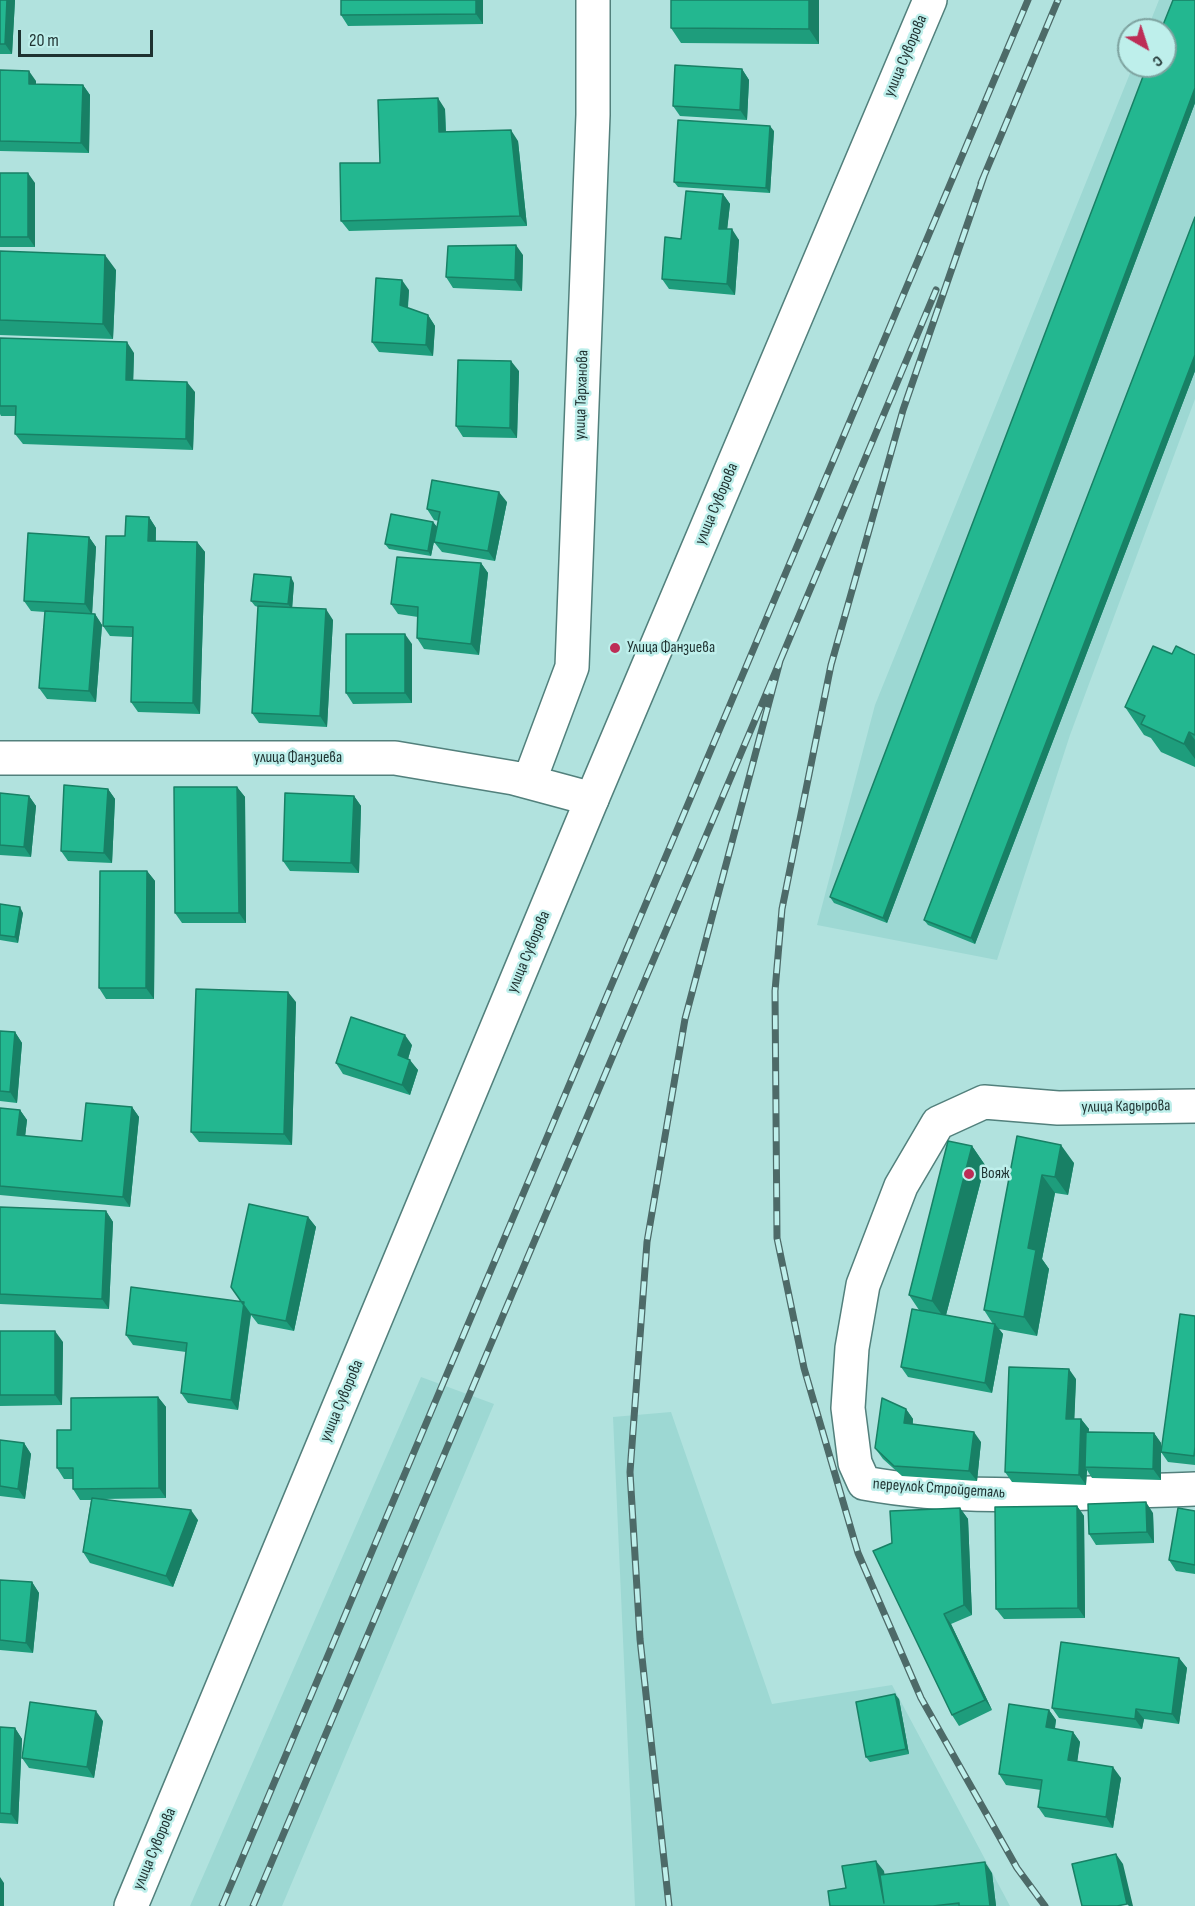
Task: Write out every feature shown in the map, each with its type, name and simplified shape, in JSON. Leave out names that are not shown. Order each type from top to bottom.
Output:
[{"type":"street","name":"улица Тарханова","points":[[529,782],[572,667],[593,115],[593,0]]},
{"type":"street","name":"улица Суворова","points":[[131,1906],[592,799],[930,0]]},
{"type":"street","name":"улица Фанзиева","points":[[0,758],[395,758],[529,782],[592,799]]},
{"type":"street","name":"переулок Стройдеталь","points":[[1058,1108],[984,1102],[938,1123],[906,1177],[861,1295],[852,1348],[848,1408],[855,1463],[864,1483],[890,1488],[1013,1494],[1195,1489]]},
{"type":"street","name":"улица Кадырова","points":[[1058,1108],[1195,1106]]},
{"type":"shaded area","points":[[1159,0],[1195,0],[1195,399],[1070,735],[997,960],[817,925],[875,705],[1128,78],[1177,78],[1177,18],[1152,18]]},
{"type":"shaded area","points":[[421,1377],[494,1404],[282,1906],[190,1906]]},
{"type":"shaded area","points":[[671,1412],[772,1704],[892,1685],[1010,1906],[635,1906],[613,1417]]},
{"type":"building","points":[[0,0],[7,0],[5,44],[0,44]]},
{"type":"building","points":[[341,0],[476,0],[476,14],[341,15]]},
{"type":"building","points":[[671,0],[809,0],[809,29],[671,28]]},
{"type":"building","points":[[1173,0],[1195,0],[1195,88],[883,918],[830,897],[1142,78],[1177,78],[1177,18],[1166,18]]},
{"type":"building","points":[[675,65],[742,69],[740,110],[673,106]]},
{"type":"building","points":[[0,70],[29,71],[29,84],[83,85],[81,143],[0,141]]},
{"type":"building","points":[[438,98],[439,132],[511,130],[520,216],[341,221],[340,163],[380,163],[378,100]]},
{"type":"building","points":[[678,120],[770,126],[766,188],[674,182]]},
{"type":"building","points":[[0,173],[28,173],[28,237],[0,237]]},
{"type":"building","points":[[686,191],[723,194],[719,229],[732,229],[727,284],[662,279],[665,237],[681,239]]},
{"type":"building","points":[[1195,217],[1195,355],[971,938],[924,920]]},
{"type":"building","points":[[516,245],[515,280],[446,277],[448,246]]},
{"type":"building","points":[[0,251],[105,255],[103,324],[0,320]]},
{"type":"building","points":[[376,278],[402,280],[400,305],[428,315],[426,345],[372,342]]},
{"type":"building","points":[[0,338],[127,342],[126,380],[187,382],[186,439],[15,434],[16,406],[0,406]]},
{"type":"building","points":[[458,360],[511,361],[510,428],[456,426]]},
{"type":"building","points":[[432,480],[499,492],[488,551],[434,542],[440,512],[427,509]]},
{"type":"building","points":[[391,514],[433,522],[428,551],[385,544]]},
{"type":"building","points":[[126,516],[149,517],[148,541],[197,542],[193,703],[131,702],[133,627],[103,626],[106,536],[125,536]]},
{"type":"building","points":[[28,533],[89,537],[85,604],[24,601]]},
{"type":"building","points":[[397,557],[481,563],[471,644],[417,638],[418,607],[391,604]]},
{"type":"building","points":[[254,574],[291,577],[288,604],[251,601]]},
{"type":"building","points":[[258,606],[326,609],[320,716],[252,713]]},
{"type":"building","points":[[45,611],[95,614],[89,691],[39,688]]},
{"type":"building","points":[[346,634],[405,634],[405,693],[346,693]]},
{"type":"building","points":[[1153,646],[1172,654],[1176,646],[1195,655],[1195,735],[1189,732],[1184,744],[1141,724],[1145,716],[1125,707]]},
{"type":"building","points":[[64,785],[108,789],[104,853],[61,851]]},
{"type":"building","points":[[174,787],[237,787],[239,913],[175,913]]},
{"type":"building","points":[[0,793],[29,796],[24,847],[0,845]]},
{"type":"building","points":[[285,793],[354,796],[351,863],[283,861]]},
{"type":"building","points":[[100,871],[147,871],[146,988],[99,988]]},
{"type":"building","points":[[0,904],[20,907],[15,937],[0,935]]},
{"type":"building","points":[[196,989],[288,992],[284,1134],[191,1132]]},
{"type":"building","points":[[351,1017],[405,1035],[398,1055],[410,1060],[402,1085],[336,1063]]},
{"type":"building","points":[[0,1031],[15,1032],[10,1092],[0,1091]]},
{"type":"building","points":[[86,1103],[132,1107],[123,1197],[0,1186],[0,1108],[20,1110],[17,1135],[82,1141]]},
{"type":"building","points":[[1017,1136],[1061,1145],[1055,1177],[1042,1175],[1028,1248],[1036,1250],[1024,1317],[984,1310]]},
{"type":"building","points":[[948,1141],[972,1146],[932,1301],[909,1295]]},
{"type":"building","points":[[249,1204],[308,1217],[286,1321],[250,1314],[231,1287]]},
{"type":"building","points":[[0,1207],[106,1211],[102,1299],[0,1294]]},
{"type":"building","points":[[131,1287],[244,1302],[231,1400],[181,1393],[187,1343],[126,1335]]},
{"type":"building","points":[[912,1309],[995,1324],[985,1383],[901,1367]]},
{"type":"building","points":[[1180,1314],[1195,1316],[1194,1456],[1161,1452]]},
{"type":"building","points":[[0,1331],[55,1331],[55,1395],[0,1395]]},
{"type":"building","points":[[1009,1367],[1069,1369],[1066,1419],[1081,1419],[1079,1475],[1005,1472]]},
{"type":"building","points":[[158,1397],[159,1488],[73,1489],[73,1468],[57,1468],[57,1430],[71,1430],[71,1398]]},
{"type":"building","points":[[882,1398],[906,1409],[904,1423],[974,1432],[969,1471],[894,1466],[875,1448]]},
{"type":"building","points":[[1086,1432],[1154,1433],[1153,1469],[1085,1467]]},
{"type":"building","points":[[0,1440],[24,1443],[18,1489],[0,1486]]},
{"type":"building","points":[[92,1498],[191,1510],[166,1576],[83,1552]]},
{"type":"building","points":[[1146,1502],[1147,1532],[1089,1534],[1088,1504]]},
{"type":"building","points":[[1077,1506],[1078,1608],[996,1609],[995,1507]]},
{"type":"building","points":[[960,1508],[964,1605],[944,1614],[985,1700],[952,1715],[873,1551],[892,1543],[890,1511]]},
{"type":"building","points":[[1178,1508],[1195,1511],[1195,1565],[1169,1560]]},
{"type":"building","points":[[0,1580],[32,1582],[26,1643],[0,1640]]},
{"type":"building","points":[[1061,1642],[1179,1658],[1172,1714],[1136,1709],[1135,1719],[1052,1708]]},
{"type":"building","points":[[895,1694],[906,1749],[866,1757],[856,1702]]},
{"type":"building","points":[[30,1702],[96,1711],[87,1767],[22,1758]]},
{"type":"building","points":[[1009,1704],[1049,1710],[1046,1727],[1073,1732],[1068,1760],[1113,1767],[1106,1817],[1038,1807],[1042,1780],[999,1774]]},
{"type":"building","points":[[0,1727],[15,1728],[11,1814],[0,1813]]},
{"type":"building","points":[[1116,1854],[1127,1904],[1082,1906],[1072,1864]]},
{"type":"building","points":[[876,1861],[884,1903],[880,1875],[985,1862],[990,1906],[959,1906],[959,1903],[933,1906],[830,1906],[828,1891],[846,1888],[842,1866]]},
{"type":"railway","points":[[222,1906],[1028,0]]},
{"type":"railway","points":[[981,183],[1058,0]]},
{"type":"railway","points":[[984,176],[903,410],[831,665],[782,909],[775,991],[777,1238],[804,1368],[858,1553],[921,1698],[1017,1868],[1045,1906]]},
{"type":"railway","points":[[780,661],[936,290]]},
{"type":"railway","points":[[253,1906],[780,661],[685,1019],[647,1242],[630,1472],[640,1639],[669,1906]]},
{"type":"place","name":"Улица Фанзиева","points":[[615,648]]},
{"type":"place","name":"Вояж","points":[[969,1174]]}]
